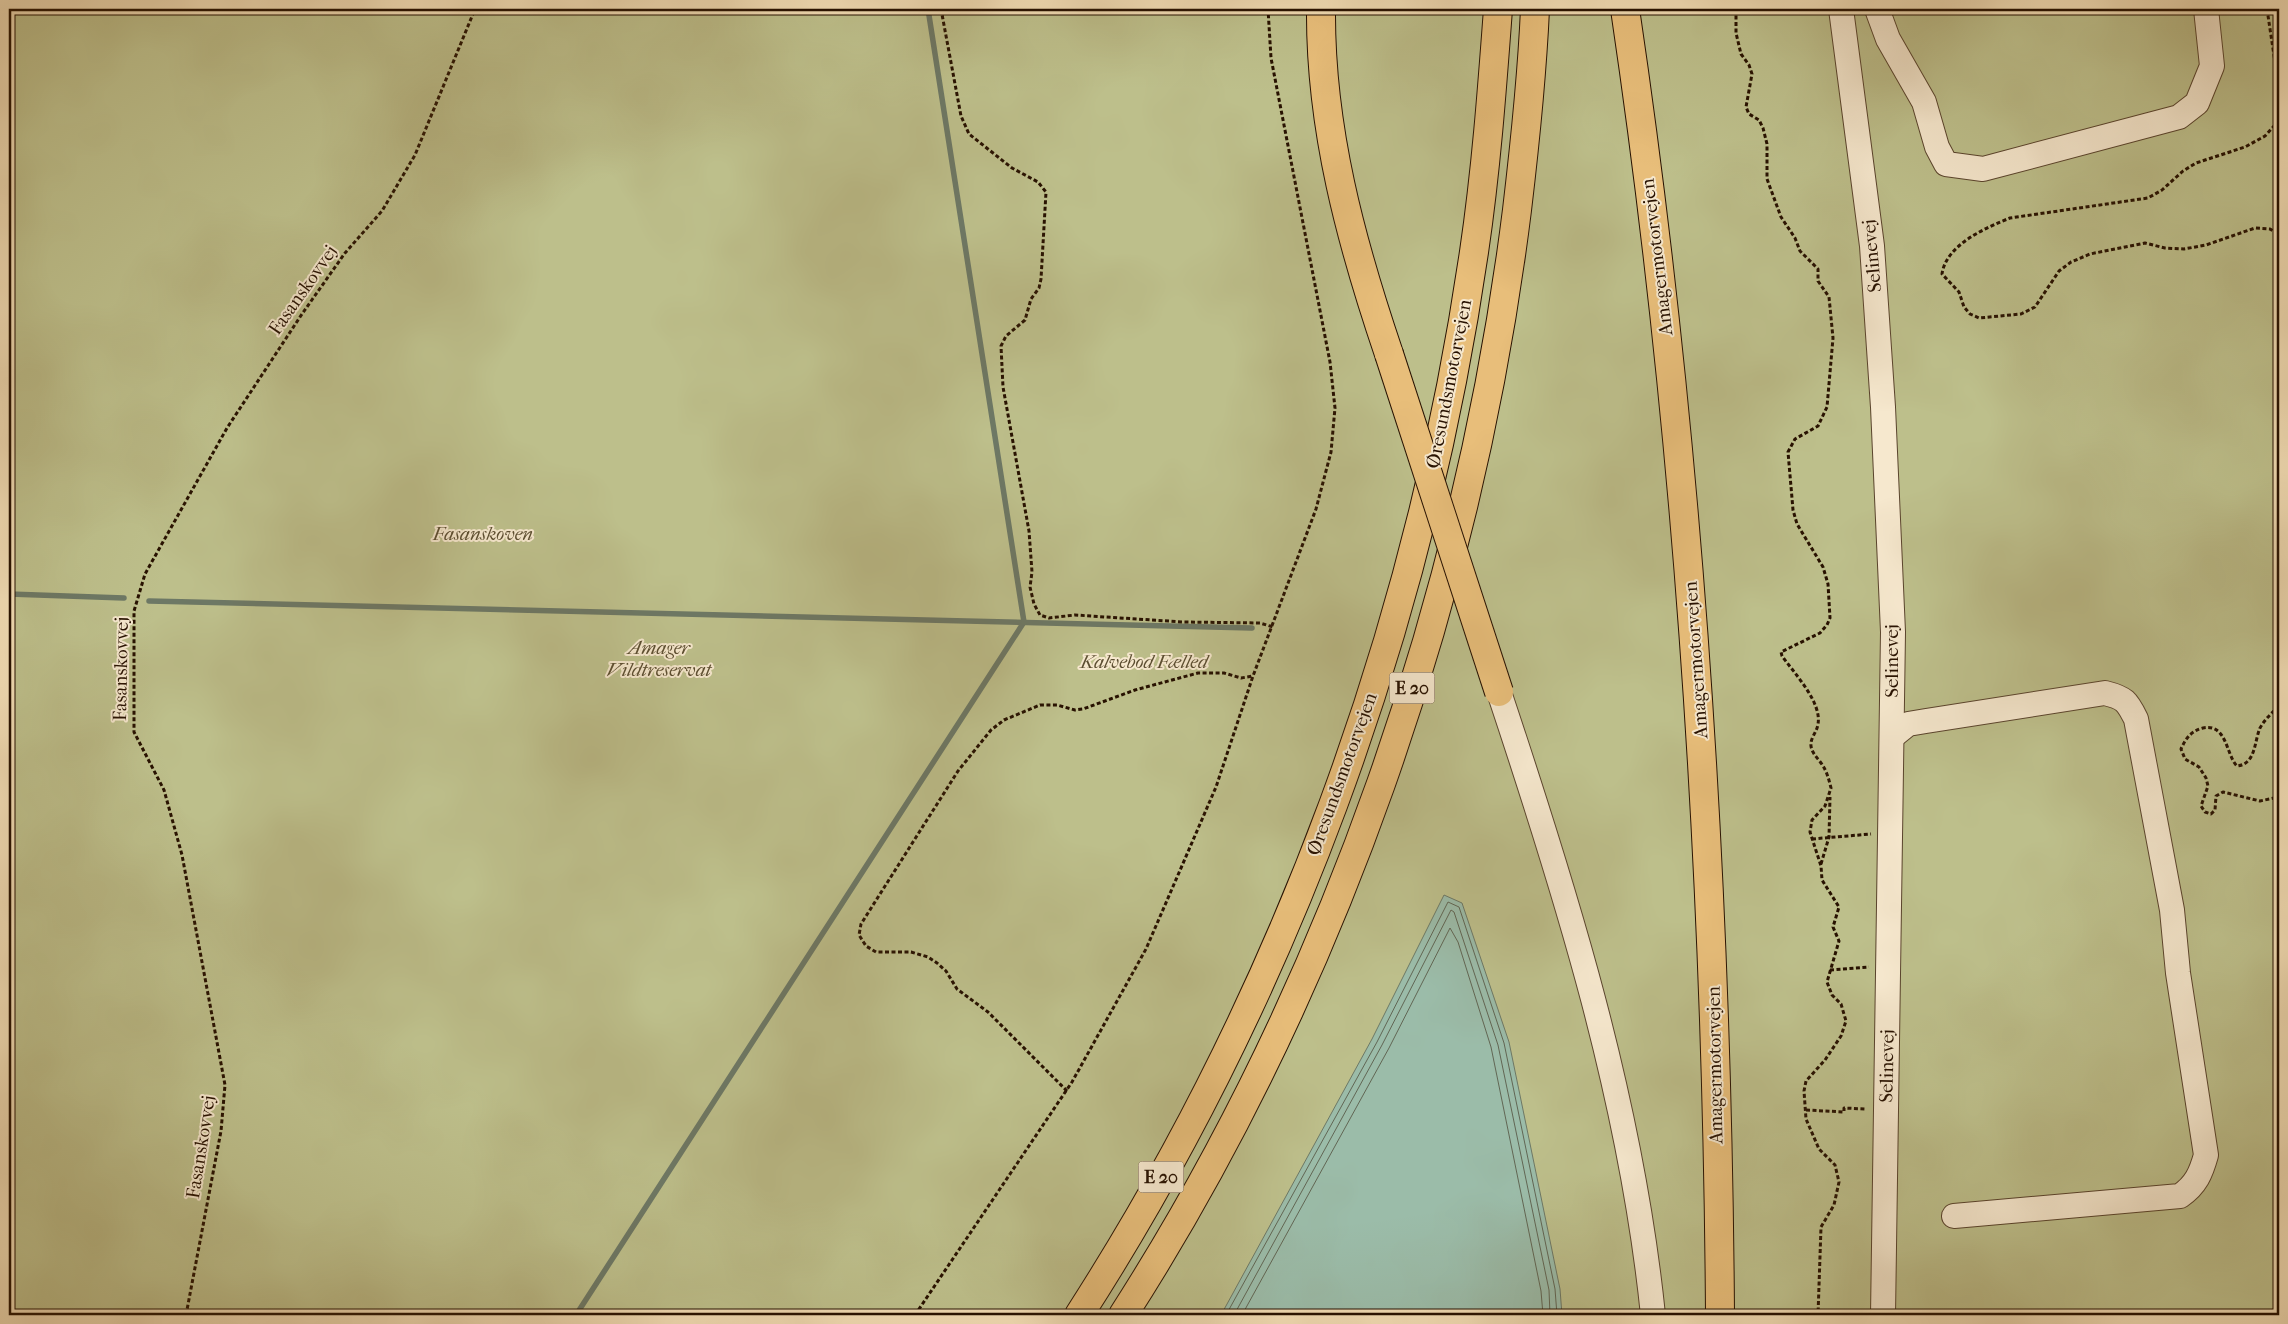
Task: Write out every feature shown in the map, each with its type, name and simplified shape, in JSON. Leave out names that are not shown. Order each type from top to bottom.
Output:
[{"type":"highway","points":[[1321,9],[1323,68],[1332,148],[1350,227],[1389,354],[1500,692]]},
{"type":"highway","name":"Øresundsmotorvejen","points":[[1079,1315],[1179,1145],[1236,1034],[1302,884],[1363,721],[1408,572],[1446,412],[1478,224],[1498,9]]},
{"type":"highway","name":"Øresundsmotorvejen","points":[[1123,1315],[1208,1170],[1280,1026],[1345,879],[1400,728],[1447,570],[1468,486],[1492,372],[1511,257],[1521,176],[1535,9]]},
{"type":"highway","name":"Amagermotorvejen","points":[[1625,9],[1646,165],[1669,362],[1696,665],[1712,969],[1720,1315]]},
{"type":"street","name":"Selinevej","points":[[1841,9],[1872,246],[1883,407],[1893,622],[1883,1315]]},
{"type":"street","points":[[1877,9],[1888,39],[1924,102],[1937,147],[1946,164],[1983,170],[2180,117],[2197,103],[2212,66],[2206,9]]},
{"type":"street","points":[[1500,692],[1560,880],[1601,1027],[1628,1150],[1653,1315]]},
{"type":"street","points":[[1892,737],[1908,724],[2105,692],[2120,697],[2129,703],[2136,719],[2172,910],[2178,973],[2206,1155],[2200,1175],[2192,1188],[2180,1196],[1954,1216]]},
{"type":"path","name":"Fasanskovvej","points":[[186,1315],[221,1131],[225,1085],[182,855],[164,790],[134,732],[134,611],[145,574],[227,428],[302,314],[345,253],[382,211],[414,155],[475,9]]},
{"type":"path","points":[[941,9],[961,116],[969,134],[1012,168],[1038,182],[1046,192],[1039,288],[1031,299],[1025,320],[1006,336],[1001,346],[1003,387],[1028,530],[1032,572],[1030,587],[1034,604],[1040,615],[1049,618],[1075,615],[1183,622],[1260,624],[1273,627]]},
{"type":"path","points":[[915,1315],[1066,1091],[1146,949],[1216,787],[1253,676],[1316,509],[1331,452],[1335,408],[1330,362],[1271,58],[1268,9]]},
{"type":"path","points":[[1736,9],[1736,33],[1741,54],[1749,65],[1752,74],[1746,107],[1748,114],[1759,120],[1764,128],[1767,179],[1781,217],[1795,238],[1800,252],[1818,269],[1818,281],[1829,297],[1833,338],[1827,407],[1818,426],[1795,439],[1788,452],[1793,510],[1797,524],[1823,568],[1828,584],[1830,618],[1820,633],[1782,652],[1782,656],[1807,690],[1818,711],[1819,723],[1812,739],[1811,747],[1828,776],[1831,788],[1831,823],[1821,866]]},
{"type":"path","points":[[2267,9],[2278,82],[2275,124],[2265,136],[2245,146],[2196,162],[2162,190],[2148,198],[2010,218],[1992,225],[1964,242],[1944,264],[1942,274],[1948,283],[1959,292],[1964,307],[1970,314],[1979,318],[2021,314],[2035,307],[2059,271],[2071,262],[2090,254],[2145,243],[2165,248],[2184,249],[2206,245],[2255,228],[2270,229],[2279,235]]},
{"type":"path","points":[[1066,1091],[988,1012],[957,988],[946,971],[938,963],[928,956],[911,952],[876,952],[866,946],[859,935],[861,924],[958,771],[991,730],[1004,720],[1040,705],[1056,705],[1075,710],[1083,709],[1135,690],[1198,673],[1224,673],[1241,678],[1253,676]]},
{"type":"path","points":[[2279,706],[2269,715],[2260,728],[2251,760],[2245,765],[2237,766],[2231,760],[2226,740],[2218,731],[2207,727],[2194,730],[2186,738],[2181,749],[2185,759],[2199,767],[2206,778],[2208,786],[2201,806],[2204,812],[2211,814],[2215,810],[2216,796],[2223,792],[2260,801],[2279,797]]},
{"type":"path","points":[[1818,1315],[1821,1227],[1834,1205],[1839,1182],[1835,1165],[1819,1149],[1806,1119],[1804,1091],[1806,1082],[1825,1060],[1840,1036],[1846,1021],[1841,1004],[1829,988],[1827,982],[1839,941],[1833,927],[1839,907],[1822,880],[1821,866],[1810,832],[1812,820],[1825,806],[1830,796]]},
{"type":"path","points":[[1812,839],[1876,834]]},
{"type":"path","points":[[1830,970],[1872,966]]},
{"type":"path","points":[[1806,1110],[1844,1112],[1844,1108],[1854,1108]]},
{"type":"green space","name":"Kalvebod Fælled","points":[[9,9],[2279,9],[2279,1315],[9,1315]]},
{"type":"water","points":[[1444,895],[1462,903],[1509,1042],[1560,1289],[1562,1315],[1221,1315],[1372,1039]]},
{"type":"waterway","points":[[576,1315],[1024,622],[928,9]]},
{"type":"waterway","points":[[9,594],[124,598]]},
{"type":"waterway","points":[[149,601],[1252,628]]},
{"type":"park label","name":"Fasanskoven","points":[[483,534]]},
{"type":"park label","name":"Amager Vildtreservat","points":[[659,659]]}]
